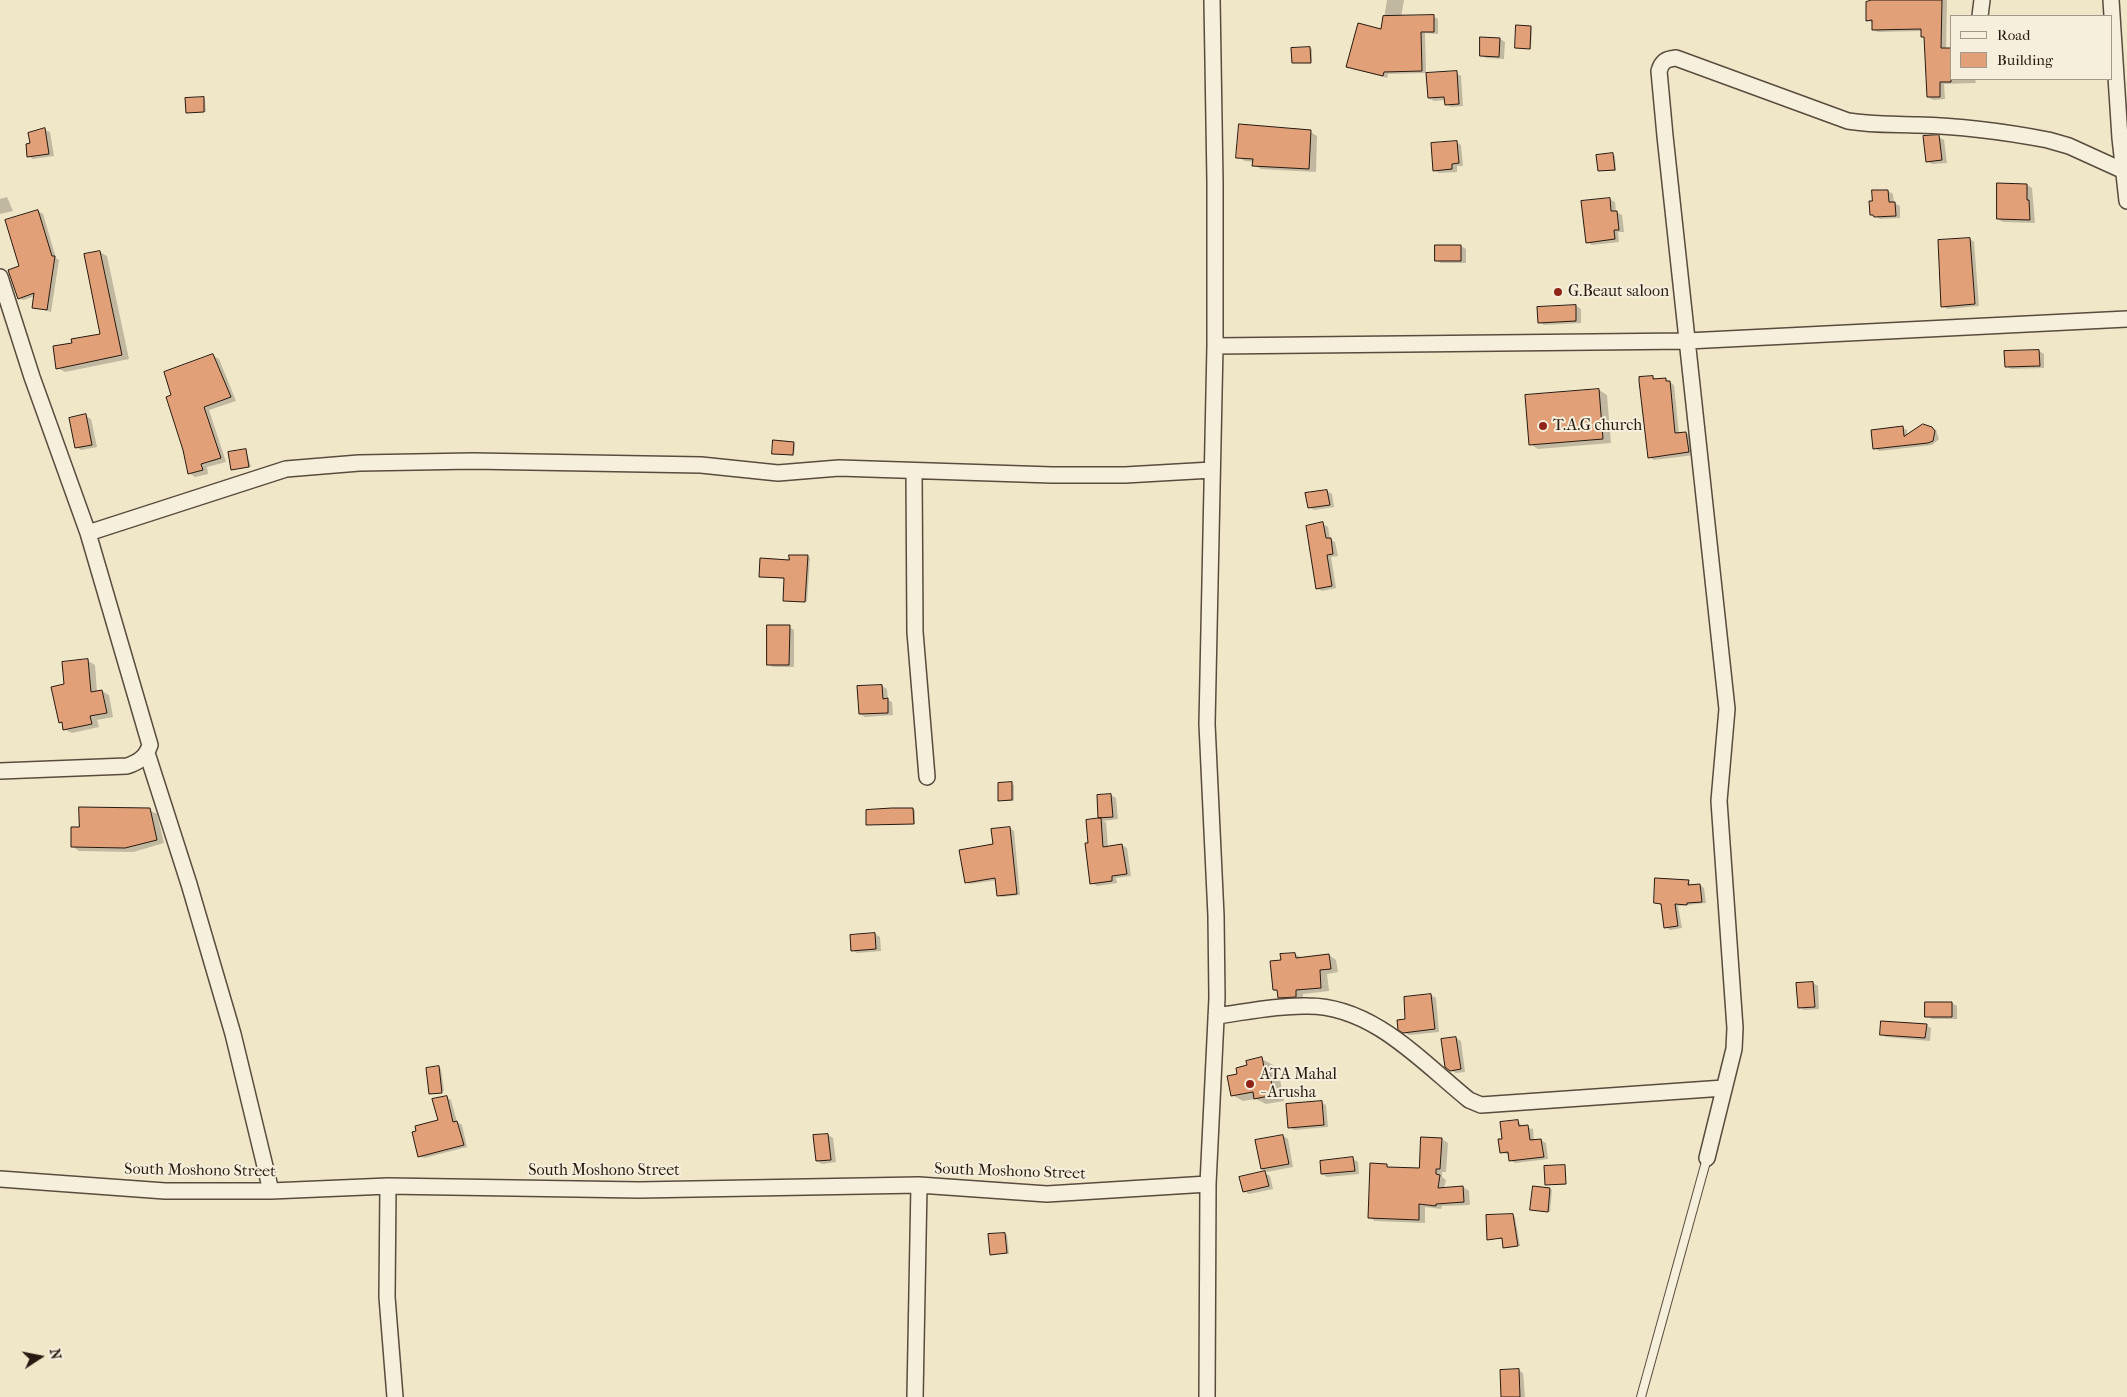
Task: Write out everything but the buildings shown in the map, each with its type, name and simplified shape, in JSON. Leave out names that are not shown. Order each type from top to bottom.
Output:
[{"type":"street","points":[[1207,1397],[1208,1184],[1216,1016],[1216,916],[1208,724],[1215,346],[1212,0]]},
{"type":"street","points":[[1980,15],[1982,0]]},
{"type":"street","points":[[2111,0],[2127,201]]},
{"type":"street","points":[[1707,1158],[1734,1049],[1735,1028],[1719,801],[1727,709],[1659,71],[1663,61],[1676,58],[1848,120],[1877,126],[1918,125],[2033,137],[2069,146],[2124,171]]},
{"type":"street","points":[[0,277],[32,377],[88,532],[149,736],[150,745],[147,753],[138,762],[114,768],[0,771]]},
{"type":"street","points":[[1215,346],[1687,341],[2127,319]]},
{"type":"street","points":[[88,532],[257,477],[286,469],[314,466],[473,461],[709,465],[778,473],[839,468],[1125,476],[1212,470]]},
{"type":"street","points":[[914,470],[915,632],[927,777]]},
{"type":"street","points":[[147,753],[189,884],[233,1034],[270,1191]]},
{"type":"street","points":[[1216,1016],[1308,1006],[1335,1009],[1356,1015],[1383,1031],[1469,1100],[1481,1105],[1724,1088]]},
{"type":"street","name":"South Moshono Street","points":[[0,1179],[165,1191],[270,1191],[388,1186],[639,1190],[919,1185],[1047,1194],[1208,1184]]},
{"type":"street","points":[[915,1397],[919,1185]]},
{"type":"street","points":[[388,1186],[387,1297],[395,1397]]},
{"type":"lane","points":[[1642,1397],[1707,1158]]},
{"type":"place","name":"G.Beaut saloon","points":[[1558,292]]},
{"type":"place","name":"T.A.G church","points":[[1543,426]]},
{"type":"place","name":"ATA Mahal - Arusha","points":[[1250,1084]]}]
